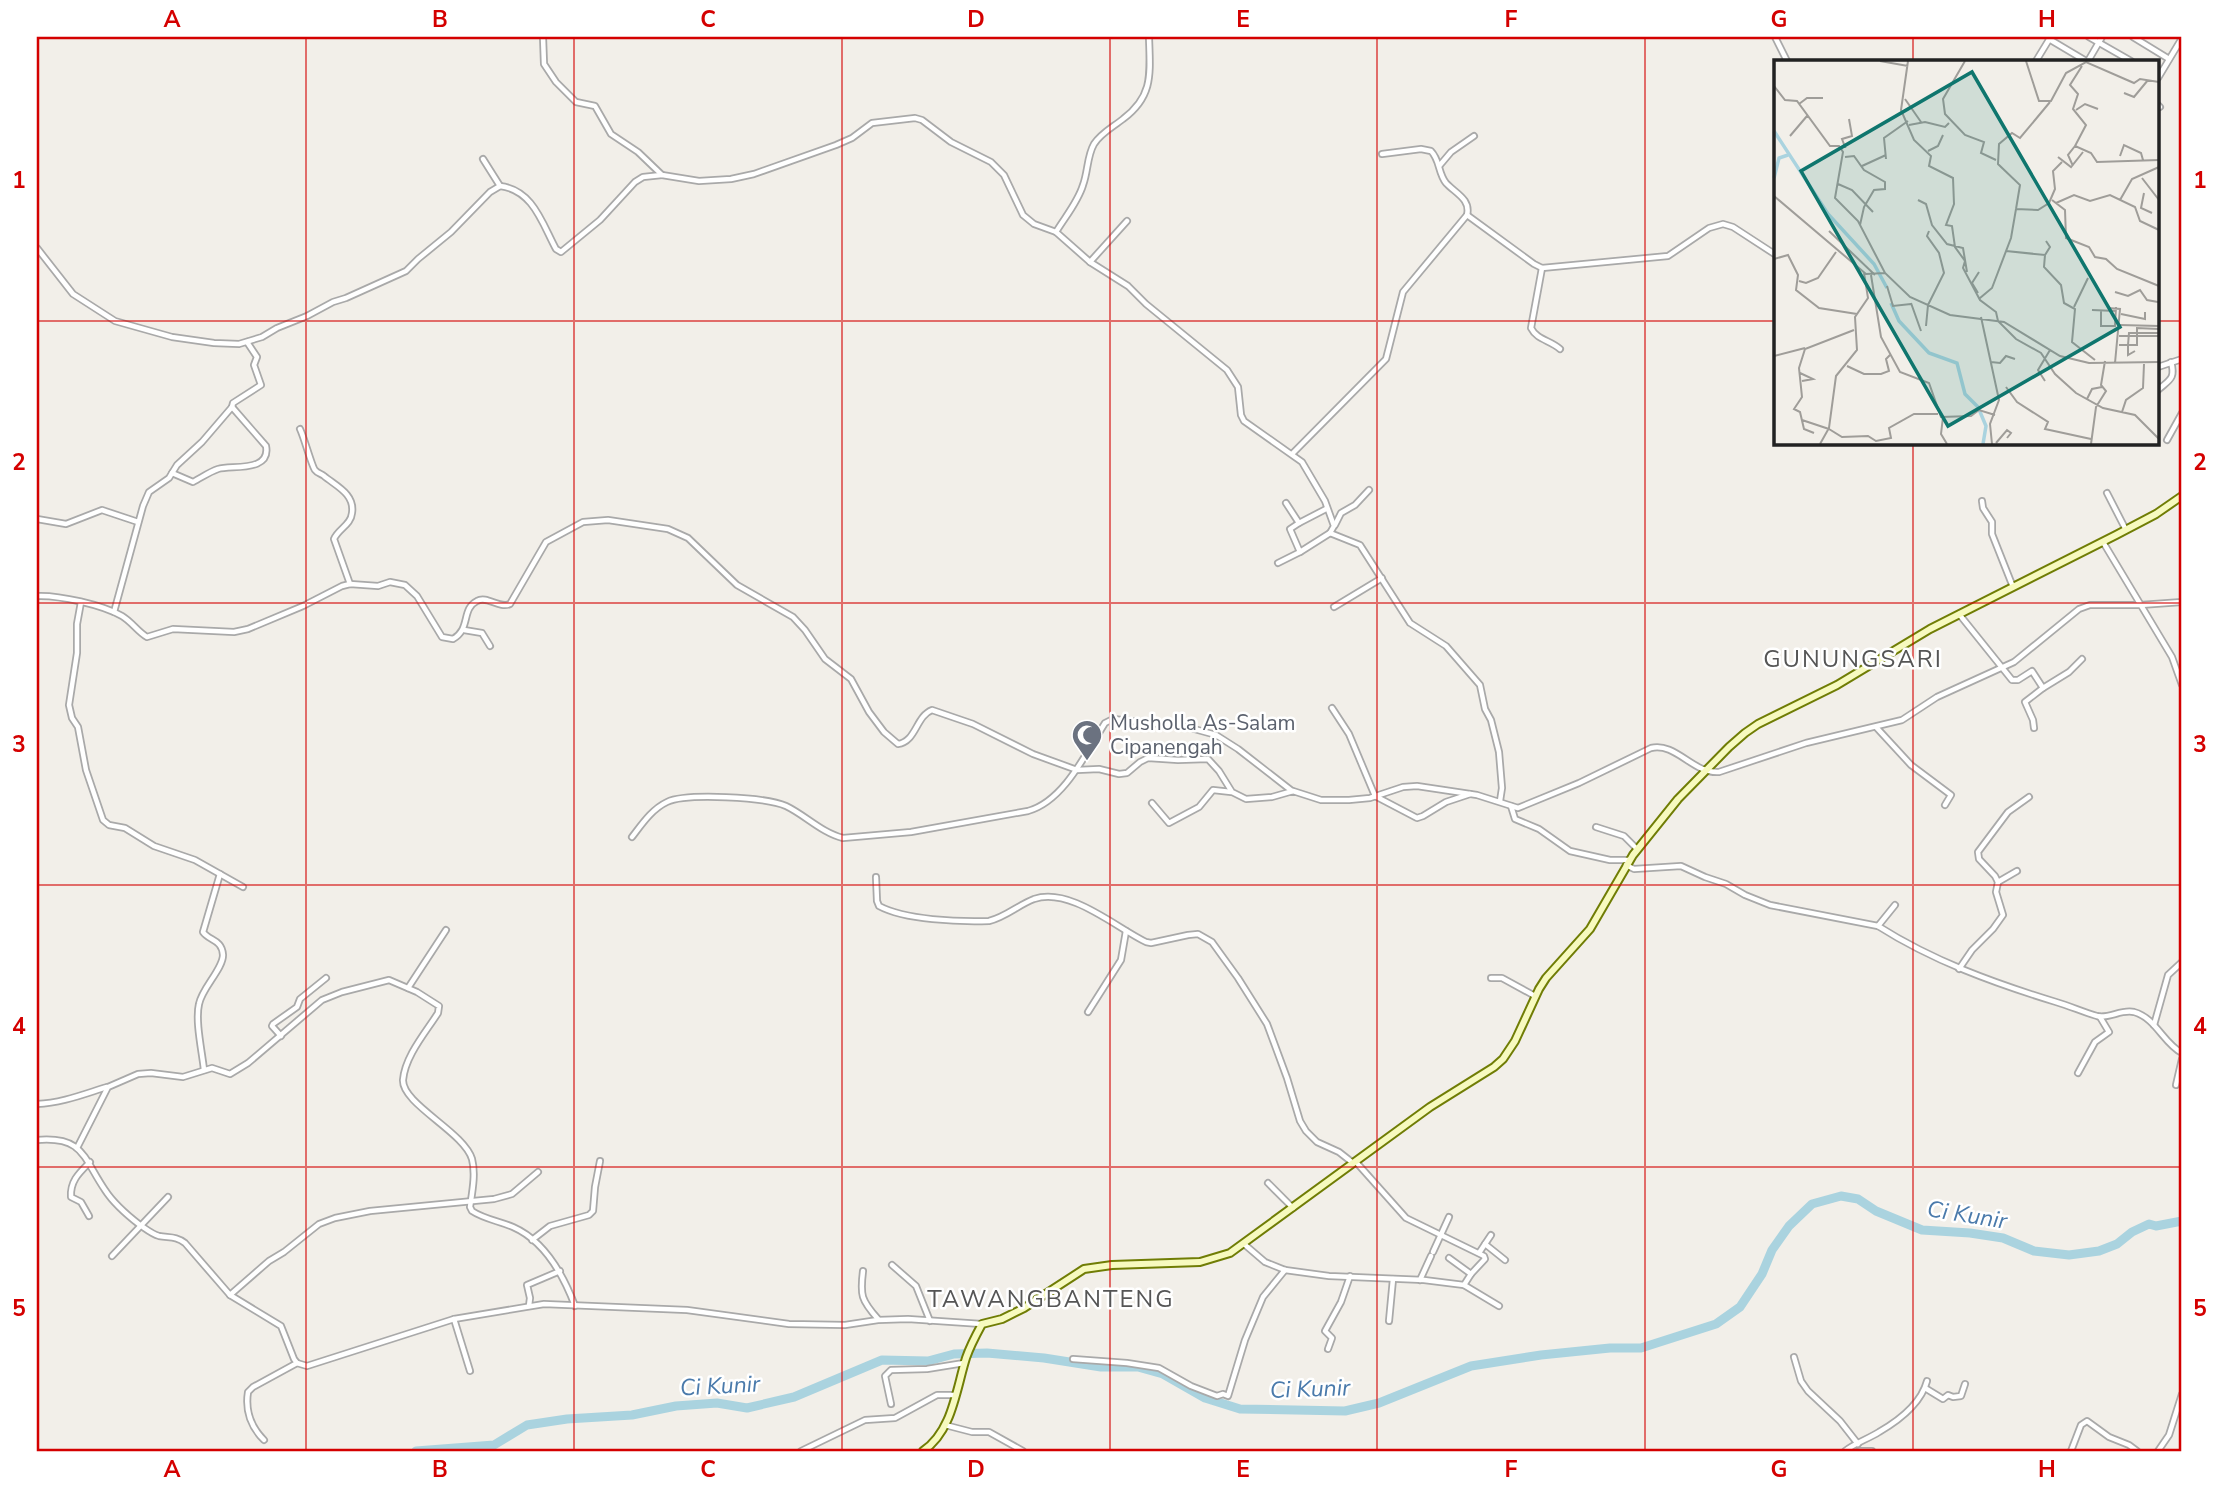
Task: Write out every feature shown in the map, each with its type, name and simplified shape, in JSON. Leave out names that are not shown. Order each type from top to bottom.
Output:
[{"type":"street","points":[[542,37],[544,64],[556,82],[576,103],[595,106],[611,134],[638,152],[662,175]]},
{"type":"street","points":[[1056,232],[1083,187],[1093,145],[1104,132],[1139,106],[1147,92],[1149,37]]},
{"type":"street","points":[[1775,37],[1786,60]]},
{"type":"street","points":[[2090,37],[2100,39],[2130,60]]},
{"type":"street","points":[[2133,37],[2169,59]]},
{"type":"street","points":[[2160,75],[2182,39],[2175,37]]},
{"type":"street","points":[[2039,60],[2050,38],[2085,60]]},
{"type":"street","points":[[2088,60],[2100,39]]},
{"type":"street","points":[[483,159],[500,186],[528,198],[556,250],[561,253],[600,220],[635,182],[648,175],[699,181],[741,177],[836,145],[852,138],[872,123],[915,118],[922,120],[951,142],[991,162],[1004,176],[1023,215],[1034,224],[1056,232],[1090,262],[1128,286],[1227,370],[1238,387],[1244,421],[1292,454],[1305,468],[1325,501],[1334,526]]},
{"type":"street","points":[[1439,166],[1451,152],[1474,136]]},
{"type":"street","points":[[1292,454],[1386,359],[1403,292],[1468,215],[1466,202],[1446,182],[1435,155],[1427,150],[1382,154]]},
{"type":"street","points":[[37,248],[73,294],[115,321],[172,337],[214,343],[247,342],[406,271],[451,232],[490,192],[500,186]]},
{"type":"street","points":[[1468,215],[1542,268],[1668,256],[1709,228],[1724,224],[1774,253]]},
{"type":"street","points":[[1090,262],[1127,221]]},
{"type":"street","points":[[1542,268],[1531,328],[1538,337],[1560,349]]},
{"type":"street","points":[[114,612],[138,522],[149,492],[163,482],[182,459],[202,442],[235,401],[262,384],[254,366],[257,358],[247,342]]},
{"type":"street","points":[[2160,366],[2182,359]]},
{"type":"street","points":[[2160,388],[2173,376],[2171,362]]},
{"type":"street","points":[[172,473],[192,482],[215,470],[253,466],[264,458],[266,446],[232,407]]},
{"type":"street","points":[[2166,440],[2182,413]]},
{"type":"street","points":[[300,429],[314,469],[346,492],[351,503],[351,519],[334,539],[350,584]]},
{"type":"street","points":[[1278,563],[1330,533],[1341,513],[1355,505],[1369,490]]},
{"type":"street","points":[[2108,493],[2126,530]]},
{"type":"street","points":[[264,1440],[257,1433],[247,1409],[248,1392],[253,1387],[297,1363],[311,1366],[385,1339],[454,1319],[544,1304],[687,1310],[789,1324],[845,1325],[878,1320],[982,1324],[1002,1319],[1024,1308],[1084,1269],[1112,1265],[1200,1262],[1217,1258],[1244,1244],[1430,1107],[1503,1059],[1516,1041],[1535,996],[1546,978],[1590,929],[1637,849],[1670,809],[1729,747],[1758,724],[1837,685],[1930,629],[2126,530],[2182,496]]},
{"type":"street","points":[[1982,501],[1983,508],[1992,522],[1992,534],[2013,587]]},
{"type":"street","points":[[1286,503],[1300,523]]},
{"type":"street","points":[[1300,552],[1290,529],[1326,509]]},
{"type":"street","points":[[37,519],[66,524],[102,510],[138,522]]},
{"type":"street","points":[[37,596],[81,602],[114,612],[148,637],[173,629],[215,633],[248,629],[350,584],[369,586],[396,582],[405,585],[423,604],[442,637],[453,639],[464,630],[467,614],[476,601],[482,599],[502,606],[510,604],[546,542],[583,522],[608,520],[668,529],[688,538],[737,585],[793,617],[825,659],[851,679],[869,712],[884,732],[898,744],[905,743],[926,712],[932,710],[973,724],[1033,754],[1075,769],[1091,768],[1119,774],[1127,773],[1148,758],[1208,759],[1232,792]]},
{"type":"street","points":[[1330,533],[1360,545],[1410,623],[1446,646],[1480,685],[1499,752],[1502,788],[1500,802]]},
{"type":"street","points":[[2103,542],[2172,657],[2182,685]]},
{"type":"street","points":[[1334,607],[1382,578]]},
{"type":"street","points":[[81,602],[69,705],[72,718],[78,727],[86,770],[103,820],[109,825],[125,828],[154,846],[195,860],[243,887]]},
{"type":"street","points":[[632,837],[659,807],[676,798],[686,797],[773,801],[793,809],[833,835],[843,838],[911,832],[1036,809],[1062,787],[1105,723],[1113,719],[1187,727],[1216,736],[1238,749],[1293,791],[1321,800],[1349,800],[1417,786],[1471,794],[1511,806],[1525,807],[1659,746],[1719,772],[1806,743],[1902,720],[1937,697],[2026,655],[2078,609],[2090,605],[2182,602]]},
{"type":"street","points":[[1959,614],[2014,681],[2032,671],[2043,688]]},
{"type":"street","points":[[464,630],[482,633],[490,646]]},
{"type":"street","points":[[2034,728],[2025,702],[2069,672],[2082,659]]},
{"type":"street","points":[[1332,708],[1353,743],[1375,796],[1418,818],[1446,802],[1471,794]]},
{"type":"street","points":[[1876,727],[1911,765],[1951,794],[1945,805]]},
{"type":"street","points":[[1152,803],[1170,823],[1199,807],[1213,790],[1232,792],[1246,799],[1293,791]]},
{"type":"street","points":[[1998,882],[1977,856],[1978,852],[2008,813],[2029,797]]},
{"type":"street","points":[[1511,806],[1515,819],[1539,829],[1570,851],[1628,862],[1634,869],[1681,866],[1770,905],[1878,926],[1959,969],[2100,1017],[2134,1012],[2154,1025],[2164,1039],[2182,1053]]},
{"type":"street","points":[[1596,827],[1624,836],[1637,849]]},
{"type":"street","points":[[1959,969],[2003,915],[1996,892],[1998,882],[2017,871]]},
{"type":"street","points":[[204,1070],[199,1001],[223,954],[220,945],[203,934],[220,874]]},
{"type":"street","points":[[876,877],[879,906],[897,913],[935,919],[989,921],[1035,899],[1055,897],[1071,901],[1151,943],[1188,934],[1198,934],[1212,942],[1266,1024],[1300,1121],[1306,1131],[1317,1142],[1339,1152],[1354,1163],[1401,1214],[1412,1222],[1484,1256],[1485,1259],[1464,1285]]},
{"type":"street","points":[[1878,926],[1895,905]]},
{"type":"street","points":[[408,988],[446,930]]},
{"type":"street","points":[[1088,1012],[1121,960],[1126,931]]},
{"type":"street","points":[[2154,1025],[2168,975],[2182,962]]},
{"type":"street","points":[[281,1036],[272,1024],[297,1007],[300,999],[326,978]]},
{"type":"street","points":[[1491,978],[1502,978],[1535,996]]},
{"type":"street","points":[[37,1104],[50,1104],[108,1087],[138,1074],[183,1077],[212,1068],[230,1074],[248,1063],[322,1000],[383,980],[393,981],[432,999],[439,1006],[405,1068],[403,1083],[409,1095],[470,1152],[474,1171],[470,1207],[474,1213],[514,1227],[532,1240],[556,1264],[575,1306]]},
{"type":"street","points":[[2078,1073],[2095,1042],[2109,1032],[2100,1017]]},
{"type":"street","points":[[2176,1085],[2182,1059]]},
{"type":"street","points":[[78,1148],[108,1087]]},
{"type":"street","points":[[37,1140],[59,1140],[78,1148],[90,1162],[112,1199],[141,1226],[156,1235],[181,1240],[230,1295],[281,1326],[297,1363]]},
{"type":"street","points":[[532,1240],[550,1226],[589,1215],[593,1211],[600,1161]]},
{"type":"street","points":[[89,1216],[80,1202],[71,1197],[70,1191],[74,1180],[90,1162]]},
{"type":"street","points":[[230,1295],[269,1261],[319,1224],[370,1211],[471,1202],[512,1194],[538,1172]]},
{"type":"street","points":[[1268,1183],[1293,1208]]},
{"type":"street","points":[[112,1256],[168,1197]]},
{"type":"street","points":[[1420,1280],[1449,1217]]},
{"type":"street","points":[[1479,1253],[1491,1235]]},
{"type":"street","points":[[1244,1244],[1265,1262],[1285,1270],[1329,1276],[1464,1285],[1499,1306]]},
{"type":"street","points":[[1485,1244],[1505,1260]]},
{"type":"street","points":[[1449,1258],[1471,1274]]},
{"type":"street","points":[[892,1265],[915,1286],[930,1321]]},
{"type":"street","points":[[1073,1359],[1152,1367],[1208,1393],[1219,1397],[1223,1394],[1228,1396],[1245,1340],[1263,1297],[1285,1270]]},
{"type":"street","points":[[529,1306],[527,1285],[560,1271]]},
{"type":"street","points":[[863,1271],[860,1292],[878,1320]]},
{"type":"street","points":[[1328,1349],[1332,1338],[1325,1331],[1341,1303],[1350,1276]]},
{"type":"street","points":[[1389,1321],[1392,1279]]},
{"type":"street","points":[[454,1319],[470,1371]]},
{"type":"street","points":[[923,1451],[936,1441],[945,1424],[965,1361],[982,1324]]},
{"type":"street","points":[[1794,1357],[1801,1381],[1808,1391],[1840,1421],[1858,1444]]},
{"type":"street","points":[[891,1404],[885,1376],[888,1372],[927,1369],[965,1361]]},
{"type":"street","points":[[1845,1451],[1880,1432],[1907,1412],[1925,1388],[1927,1381]]},
{"type":"street","points":[[1925,1388],[1944,1398],[1948,1395],[1961,1396],[1965,1384]]},
{"type":"street","points":[[2158,1451],[2172,1428],[2182,1394]]},
{"type":"street","points":[[801,1451],[865,1420],[889,1419],[937,1395],[956,1395]]},
{"type":"street","points":[[2071,1451],[2081,1425],[2087,1422],[2137,1451]]},
{"type":"street","points":[[945,1424],[972,1432],[989,1433],[1023,1451]]},
{"type":"street","points":[[1859,1451],[1872,1451]]},
{"type":"waterway","name":"Ci Kunir","points":[[416,1451],[494,1445],[527,1425],[567,1419],[632,1415],[676,1406],[717,1403],[747,1408],[794,1397],[882,1360],[928,1361],[954,1354],[987,1353],[1101,1367],[1138,1367],[1163,1374],[1205,1398],[1240,1409],[1345,1411],[1379,1403],[1471,1366],[1541,1355],[1610,1348],[1641,1348],[1716,1324],[1740,1307],[1762,1274],[1772,1250],[1789,1226],[1812,1204],[1841,1196],[1858,1199],[1876,1211],[1922,1230],[2003,1238],[2034,1251],[2069,1255],[2099,1251],[2117,1244],[2132,1232],[2149,1224],[2156,1226],[2182,1221]]},
{"type":"place","name":"Musholla As-Salam Cipanengah","points":[[1087,762]]},
{"type":"district","name":"GUNUNGSARI","points":[[1853,659]]},
{"type":"district","name":"TAWANGBANTENG","points":[[1051,1299]]}]
